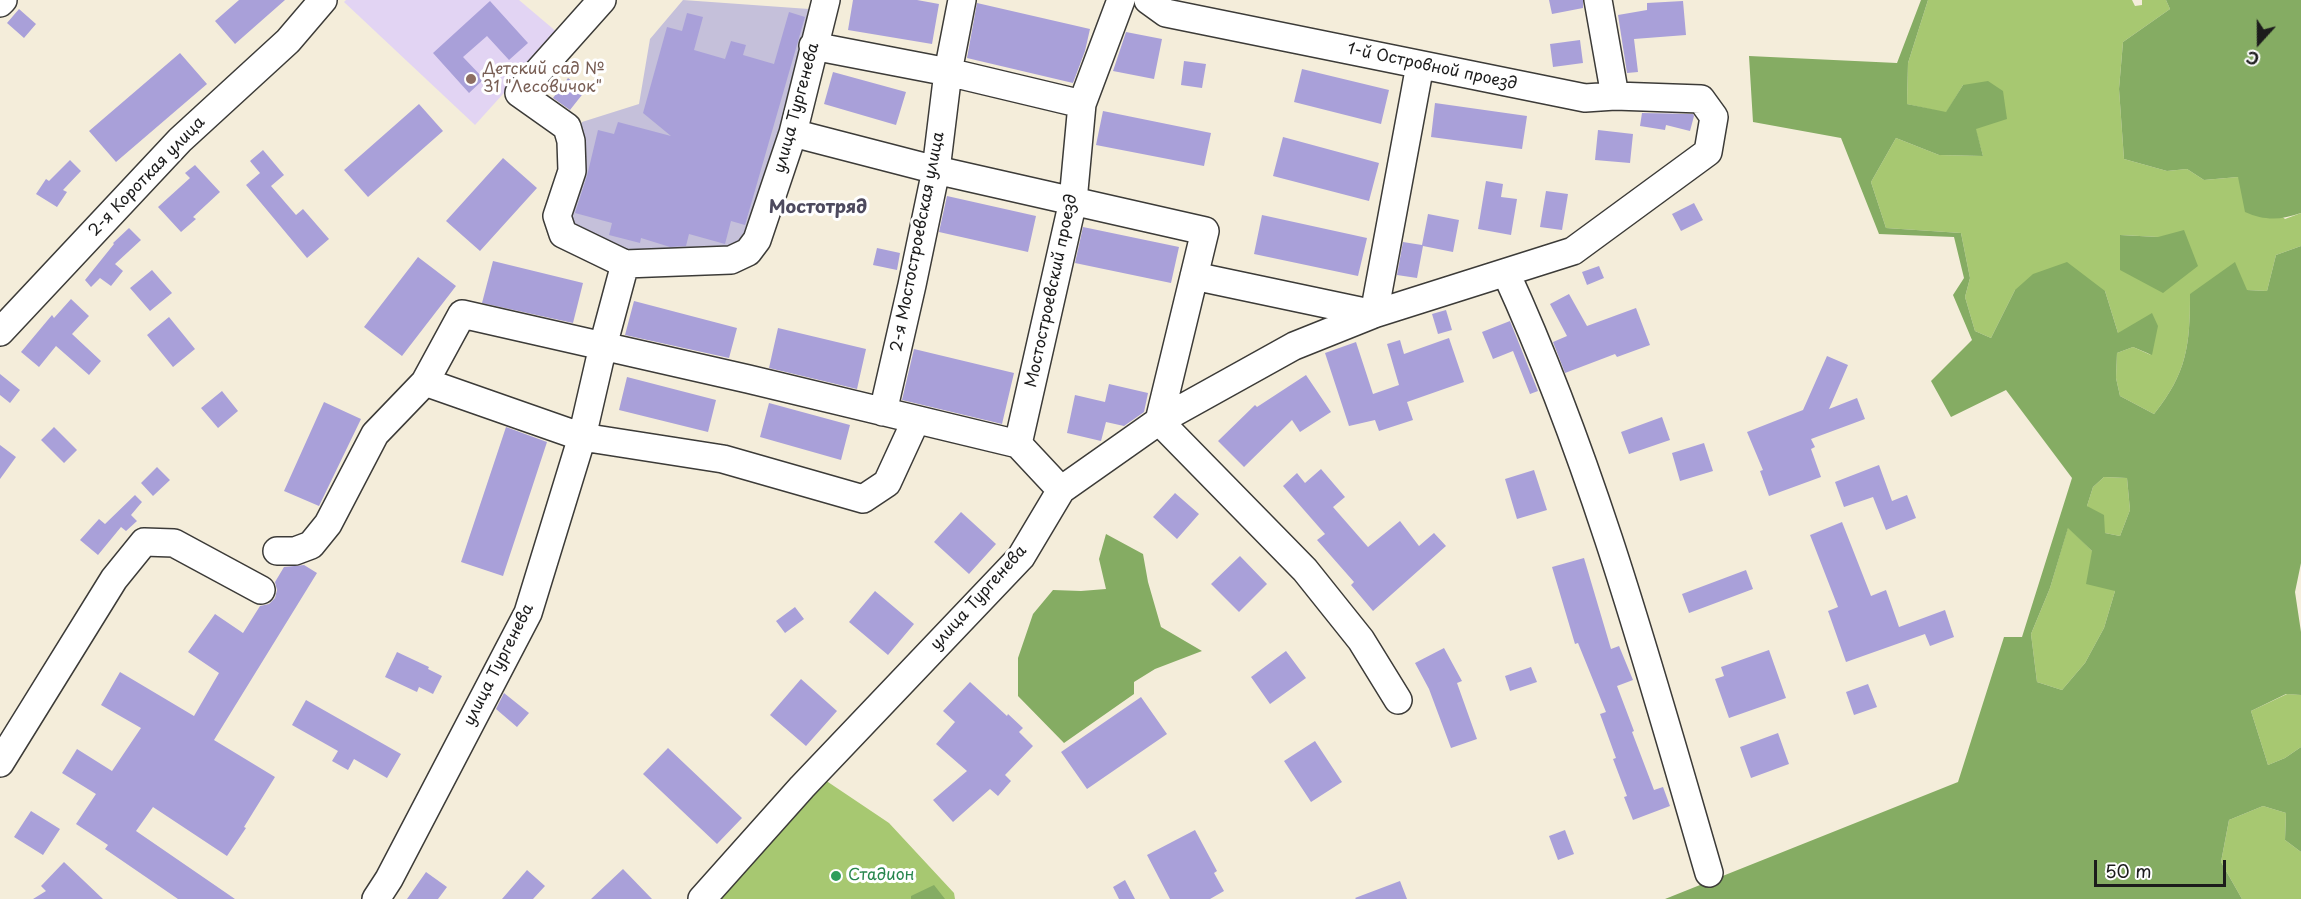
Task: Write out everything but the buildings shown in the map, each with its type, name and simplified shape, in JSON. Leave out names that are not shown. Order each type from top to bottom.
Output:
[{"type":"street","name":"2-я Короткая улица","points":[[0,332],[180,140],[288,41],[323,0]]},
{"type":"street","points":[[602,0],[519,93],[567,127],[571,141],[572,171],[557,216],[563,234],[625,264]]},
{"type":"street","name":"улица Тургенева","points":[[376,899],[389,879],[528,613],[582,437],[625,264],[730,260],[747,252],[758,240],[793,133],[826,0]]},
{"type":"street","name":"2-я Мостостроевская улица","points":[[883,412],[936,170],[948,72],[962,0]]},
{"type":"street","name":"Мостостроевский проезд","points":[[1018,444],[1072,201],[1082,104],[1121,0]]},
{"type":"street","name":"1-й Островной проезд","points":[[1148,0],[1166,12],[1585,98],[1616,96],[1701,99],[1714,117],[1708,152],[1573,251],[1506,273]]},
{"type":"street","points":[[1598,0],[1616,96]]},
{"type":"street","points":[[813,46],[948,72],[1082,104]]},
{"type":"street","points":[[1374,314],[1420,65]]},
{"type":"street","points":[[793,133],[936,170],[1205,231],[1159,421]]},
{"type":"street","points":[[277,551],[295,551],[311,545],[328,524],[375,434],[425,382],[462,314],[1018,444],[1061,490],[1159,421],[1294,346],[1374,314],[1506,273],[1569,424],[1642,643],[1709,873]]},
{"type":"street","points":[[1194,276],[1374,314]]},
{"type":"street","points":[[425,382],[582,437],[723,459],[863,499],[886,483],[916,420]]},
{"type":"street","points":[[1159,421],[1305,570],[1361,640],[1398,700]]},
{"type":"street","name":"улица Тургенева","points":[[702,899],[802,787],[1021,557],[1061,490]]},
{"type":"street","points":[[0,763],[114,579],[144,542],[174,543],[261,590]]},
{"type":"shaded area","name":"Детский сад № 31 \"Лесовичок\"","points":[[346,0],[519,0],[558,33],[475,125],[344,2]]},
{"type":"shaded area","points":[[683,0],[823,10],[748,252],[623,264],[548,221],[582,122],[639,104],[650,39]]},
{"type":"green space","points":[[1921,0],[1928,0],[1908,63],[1907,104],[1946,112],[1963,85],[1988,81],[2003,91],[2007,119],[1976,129],[1983,156],[1939,155],[1896,138],[1871,182],[1886,228],[1961,233],[1970,278],[1965,297],[1975,331],[1991,338],[2015,290],[2033,274],[2067,262],[2105,291],[2118,333],[2152,313],[2158,326],[2152,355],[2133,347],[2117,353],[2116,378],[2120,396],[2154,414],[2174,385],[2184,358],[2189,328],[2190,294],[2235,262],[2247,290],[2267,291],[2276,255],[2301,246],[2301,563],[2295,592],[2301,632],[2301,695],[2286,694],[2251,711],[2268,765],[2285,758],[2301,747],[2301,852],[2285,840],[2286,813],[2263,806],[2229,820],[2221,862],[2242,899],[1665,899],[1958,782],[2004,637],[2022,637],[2072,478],[2006,390],[1951,417],[1931,381],[1972,340],[1953,295],[1964,278],[1954,237],[1879,234],[1841,138],[1753,122],[1749,56],[1897,63]],"holes":[[[2104,477],[2127,478],[2130,510],[2120,536],[2105,533],[2104,515],[2087,506],[2093,487]],[[2068,528],[2092,551],[2086,584],[2115,591],[2104,628],[2085,663],[2062,690],[2037,682],[2031,634],[2050,588]]]},
{"type":"green space","points":[[1928,0],[2132,0],[2135,6],[2142,5],[2142,0],[2166,0],[2170,9],[2123,42],[2119,89],[2124,159],[2167,171],[2187,169],[2204,180],[2238,177],[2285,219],[2301,213],[2301,246],[2276,255],[2267,291],[2190,294],[2189,328],[2184,358],[2174,385],[2154,414],[2120,396],[2116,378],[2117,353],[2133,347],[2151,355],[2118,333],[2105,291],[2015,290],[1991,338],[1975,331],[1965,297],[1970,278],[1961,233],[1886,228],[1871,182],[1896,138],[1939,155],[1983,156],[1963,85],[1946,113],[1907,104],[1908,63]],"holes":[[[2121,235],[2158,237],[2120,270]]]},
{"type":"green space","points":[[2166,0],[2301,0],[2301,213],[2287,217],[2259,217],[2245,212],[2238,177],[2204,180],[2187,169],[2167,171],[2124,159],[2119,89],[2123,42],[2170,9]]},
{"type":"green space","points":[[2184,230],[2198,266],[2163,293],[2120,270],[2120,235],[2158,237]]},
{"type":"green space","points":[[2104,477],[2127,478],[2130,510],[2120,536],[2105,533],[2087,506],[2093,487]]},
{"type":"green space","points":[[2068,527],[2092,551],[2115,591],[2104,628],[2085,663],[2062,690],[2037,682],[2031,634],[2050,588]]},
{"type":"green space","points":[[1106,534],[1143,554],[1148,582],[1161,627],[1202,651],[1155,669],[1134,682],[1134,694],[1064,743],[1018,696],[1018,658],[1033,614],[1053,590],[1106,589],[1099,559]]},
{"type":"green space","points":[[2287,694],[2301,695],[2301,747],[2285,758],[2268,765],[2251,711]]},
{"type":"green space","points":[[822,778],[889,823],[954,893],[955,899],[714,899]]},
{"type":"green space","points":[[2263,806],[2286,813],[2285,840],[2301,852],[2301,899],[2242,899],[2221,862],[2229,820]]},
{"type":"green space","points":[[934,885],[945,899],[911,899],[911,896]]},
{"type":"place","name":"Детский сад № 31 \"Лесовичок\"","points":[[471,79]]},
{"type":"place","name":"Стадион","points":[[836,876]]},
{"type":"district","name":"Мостотряд","points":[[818,208]]}]
